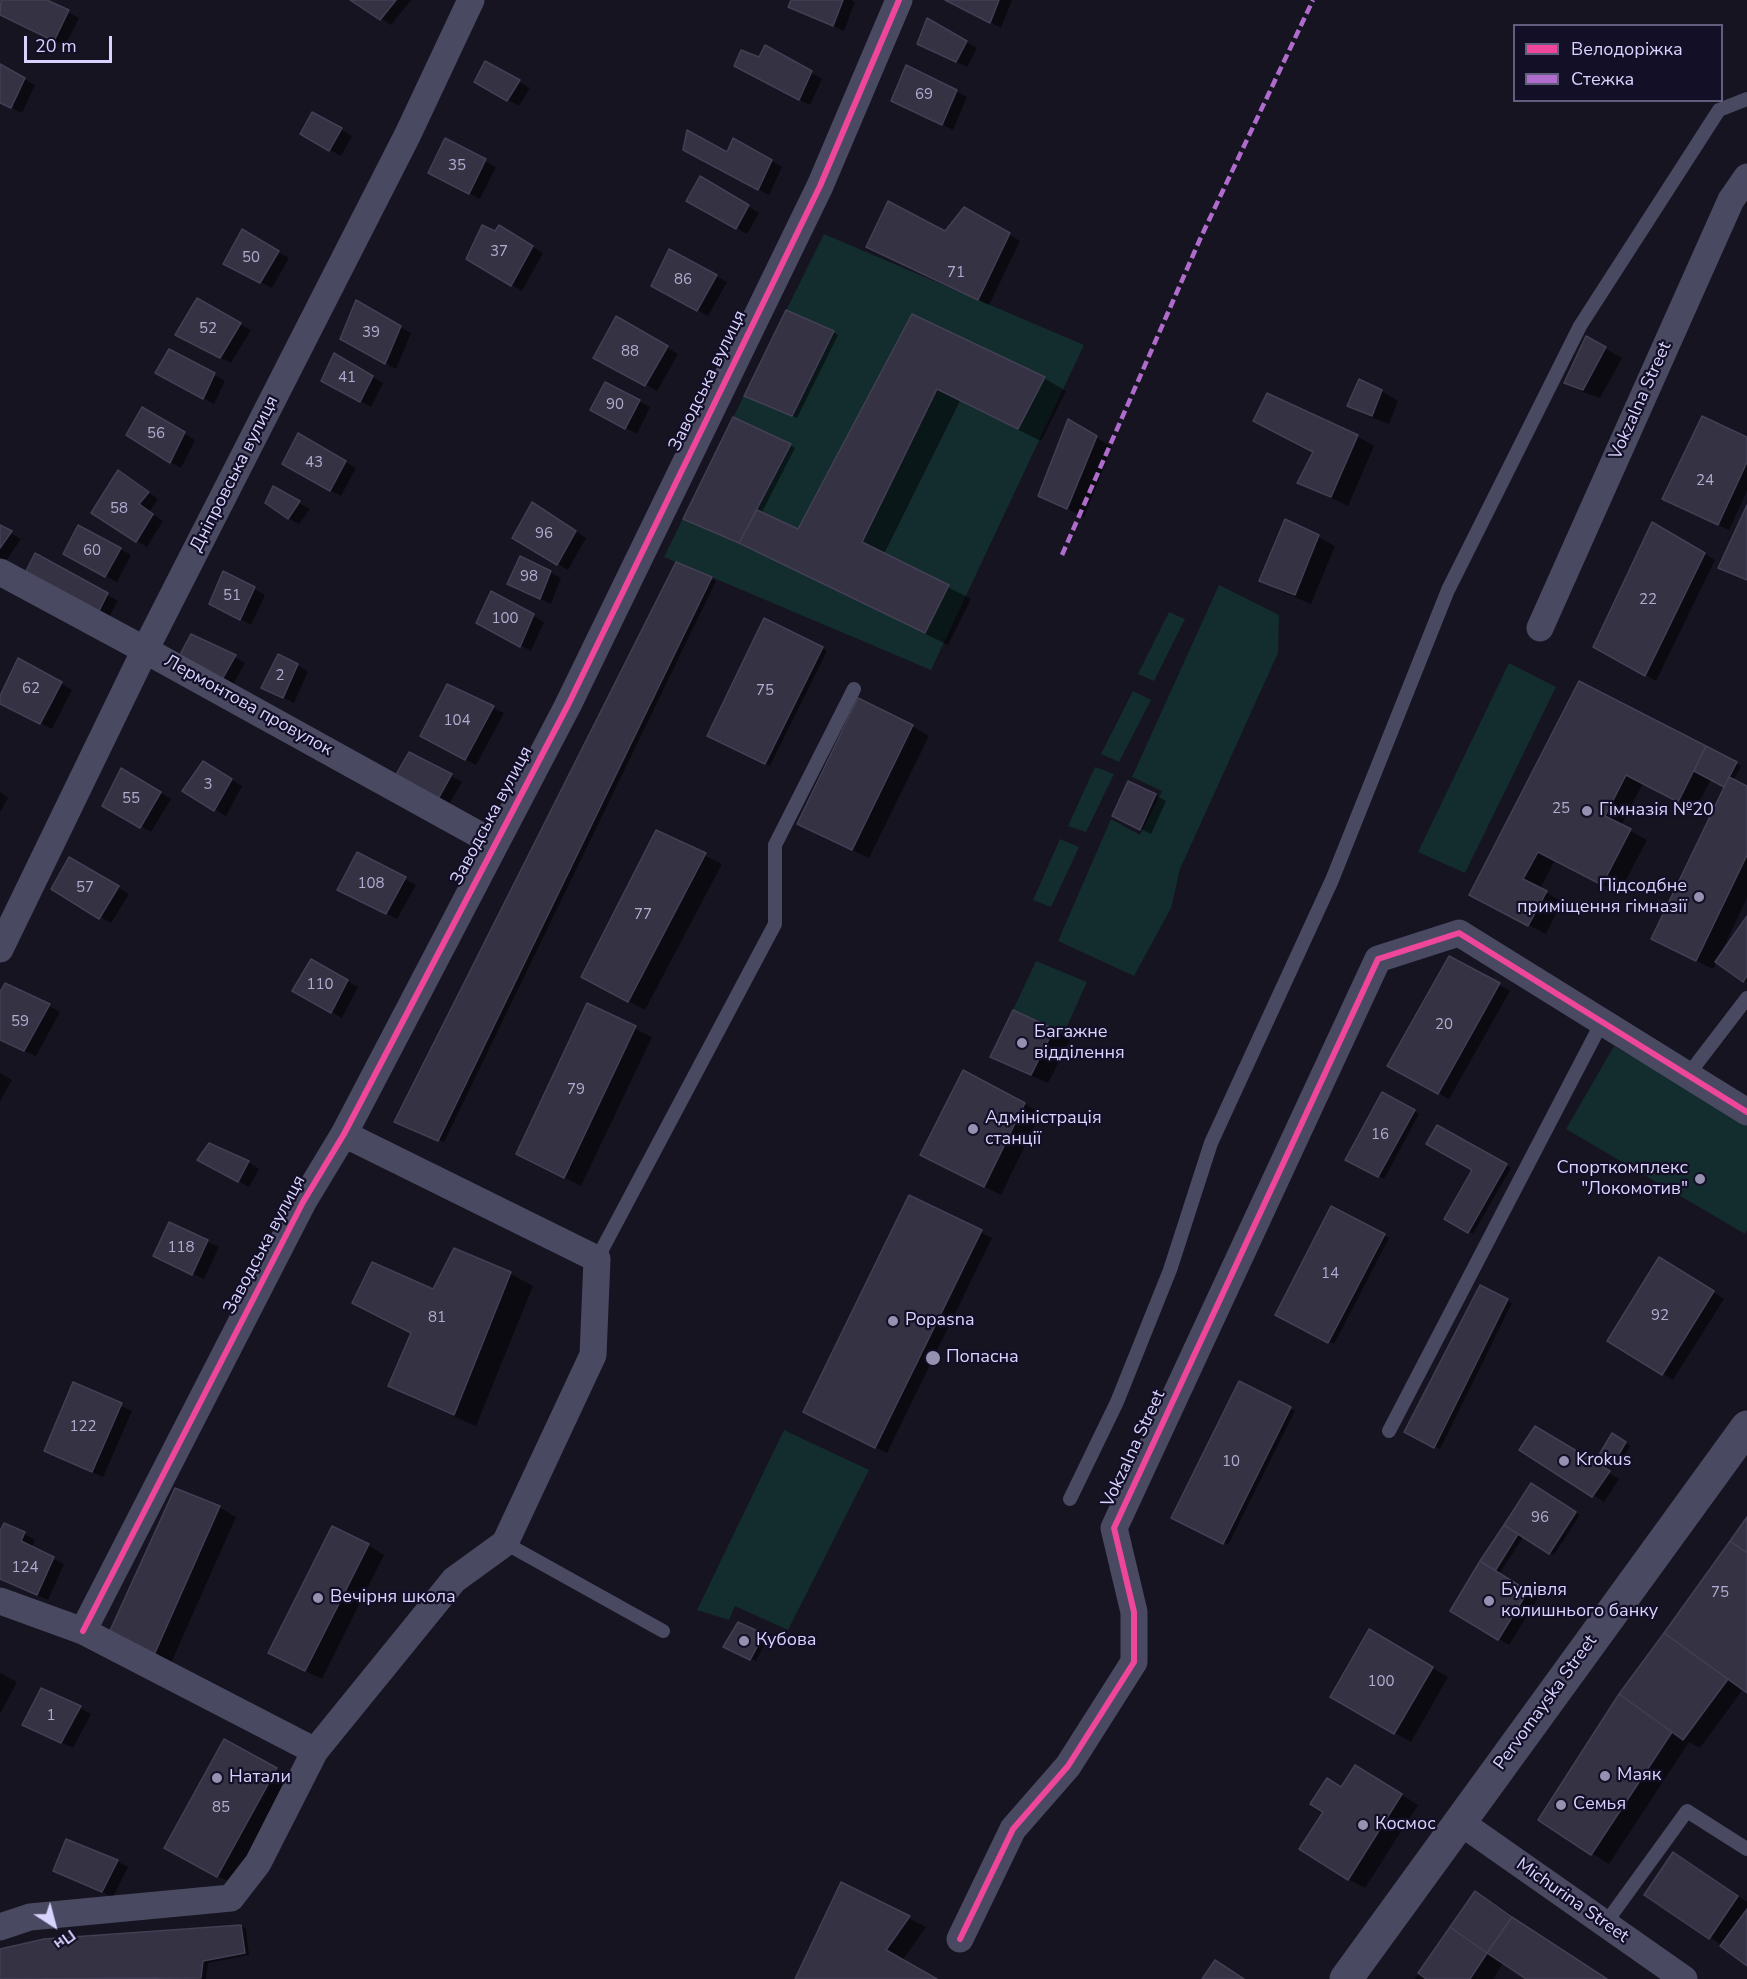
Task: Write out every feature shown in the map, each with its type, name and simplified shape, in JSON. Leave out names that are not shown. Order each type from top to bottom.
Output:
[{"type":"street","name":"Дніпровська вулиця","points":[[0,949],[145,650],[408,134],[471,0]]},
{"type":"street","name":"Заводська вулиця","points":[[83,1631],[303,1202],[344,1134],[568,705],[814,197],[899,0]]},
{"type":"street","name":"Vokzalna Street","points":[[1540,627],[1731,200],[1747,177]]},
{"type":"street","name":"Лермонтова провулок","points":[[0,572],[494,843]]},
{"type":"street","name":"Vokzalna Street","points":[[960,1940],[1013,1829],[1068,1766],[1134,1662],[1134,1612],[1114,1528],[1378,960],[1459,933],[1602,1022]]},
{"type":"street","points":[[1602,1022],[1747,1112]]},
{"type":"street","points":[[0,1927],[30,1917],[231,1898],[258,1863],[315,1751],[454,1580],[505,1543],[593,1355],[597,1259],[344,1134]]},
{"type":"street","name":"Pervomayska Street","points":[[1346,1979],[1747,1427]]},
{"type":"street","points":[[0,1601],[83,1631],[315,1751]]},
{"type":"street","name":"Michurina Street","points":[[1460,1822],[1684,1979]]},
{"type":"lane","points":[[1070,1499],[1117,1402],[1166,1281],[1211,1143],[1332,880],[1448,590],[1580,326],[1719,111],[1747,99]]},
{"type":"lane","points":[[597,1259],[775,924],[775,845],[854,689]]},
{"type":"lane","points":[[1688,1075],[1747,998]]},
{"type":"lane","points":[[1389,1431],[1602,1022]]},
{"type":"lane","points":[[505,1543],[663,1631]]},
{"type":"lane","points":[[1605,1923],[1687,1811],[1747,1850]]},
{"type":"green space","points":[[824,234],[1084,345],[931,670],[664,557]]},
{"type":"green space","points":[[1219,585],[1279,615],[1278,653],[1180,869],[1171,908],[1134,976],[1058,941],[1111,819],[1140,835],[1162,791],[1132,777]]},
{"type":"green space","points":[[1169,612],[1185,619],[1154,681],[1138,674]]},
{"type":"green space","points":[[1509,663],[1556,687],[1465,873],[1418,852]]},
{"type":"green space","points":[[1133,691],[1151,700],[1119,762],[1101,754]]},
{"type":"green space","points":[[1095,767],[1114,774],[1086,832],[1068,826]]},
{"type":"green space","points":[[1060,839],[1079,847],[1051,907],[1033,900]]},
{"type":"green space","points":[[1036,961],[1087,982],[1064,1033],[1013,1010]]},
{"type":"green space","name":"Спорткомплекс \"Локомотив\"","points":[[1614,1046],[1747,1124],[1747,1230],[1745,1234],[1566,1129]]},
{"type":"green space","points":[[784,1430],[869,1470],[788,1630],[735,1606],[729,1620],[697,1610]]},
{"type":"building","points":[[1,0],[47,0],[69,10],[54,41],[0,15]]},
{"type":"building","points":[[350,0],[396,0],[380,20]]},
{"type":"building","points":[[791,0],[843,0],[833,26],[788,7]]},
{"type":"building","points":[[945,0],[999,0],[990,23]]},
{"type":"building","points":[[927,18],[967,41],[956,62],[917,44]]},
{"type":"building","points":[[765,45],[812,71],[799,100],[734,66],[741,50],[759,57]]},
{"type":"building","points":[[485,61],[520,80],[507,101],[474,82]]},
{"type":"building","points":[[0,64],[25,78],[11,108],[0,103]]},
{"type":"building","points":[[906,65],[957,90],[942,125],[891,101]]},
{"type":"building","points":[[312,112],[342,128],[329,151],[300,134]]},
{"type":"building","points":[[687,130],[727,152],[733,138],[772,160],[758,190],[683,150]]},
{"type":"building","points":[[445,138],[486,159],[469,194],[428,173]]},
{"type":"building","points":[[700,176],[749,205],[736,229],[686,201]]},
{"type":"building","points":[[888,201],[945,231],[964,207],[1010,233],[978,300],[866,247]]},
{"type":"building","points":[[482,225],[495,231],[499,225],[533,246],[511,286],[466,259]]},
{"type":"building","points":[[242,229],[279,251],[260,283],[223,264]]},
{"type":"building","points":[[669,249],[717,275],[697,311],[651,286]]},
{"type":"building","points":[[197,298],[241,323],[220,358],[175,335]]},
{"type":"building","points":[[356,300],[401,326],[385,364],[340,339]]},
{"type":"building","points":[[786,310],[834,331],[792,416],[744,396]]},
{"type":"building","points":[[912,314],[1045,377],[1018,429],[937,389],[862,542],[949,585],[925,633],[739,543],[757,510],[798,529]]},
{"type":"building","points":[[616,316],[668,346],[645,386],[593,358]]},
{"type":"building","points":[[1586,336],[1606,347],[1583,390],[1564,383]]},
{"type":"building","points":[[169,349],[215,373],[203,399],[155,373]]},
{"type":"building","points":[[334,353],[373,376],[360,402],[321,381]]},
{"type":"building","points":[[1359,379],[1382,390],[1372,416],[1347,406]]},
{"type":"building","points":[[605,382],[640,400],[625,429],[590,410]]},
{"type":"building","points":[[1267,393],[1358,435],[1331,497],[1297,483],[1313,452],[1253,421]]},
{"type":"building","points":[[142,407],[185,432],[170,463],[126,435]]},
{"type":"building","points":[[1702,416],[1747,437],[1747,462],[1718,525],[1662,499]]},
{"type":"building","points":[[733,417],[791,444],[739,543],[683,519]]},
{"type":"building","points":[[1068,419],[1097,436],[1067,509],[1038,496]]},
{"type":"building","points":[[298,433],[346,461],[330,491],[282,464]]},
{"type":"building","points":[[118,470],[149,492],[139,504],[153,514],[136,542],[91,513]]},
{"type":"building","points":[[273,486],[300,501],[288,519],[265,503]]},
{"type":"building","points":[[532,502],[576,531],[557,565],[512,538]]},
{"type":"building","points":[[1747,505],[1747,580],[1718,568]]},
{"type":"building","points":[[1285,519],[1319,535],[1295,595],[1259,581]]},
{"type":"building","points":[[1652,522],[1705,553],[1645,676],[1593,647]]},
{"type":"building","points":[[0,525],[12,531],[0,548]]},
{"type":"building","points":[[78,525],[121,548],[105,577],[63,554]]},
{"type":"building","points":[[35,553],[108,593],[97,615],[23,577]]},
{"type":"building","points":[[520,556],[551,571],[540,599],[507,584]]},
{"type":"building","points":[[676,562],[712,577],[438,1141],[394,1122]]},
{"type":"building","points":[[223,571],[255,587],[240,620],[209,604]]},
{"type":"building","points":[[491,591],[534,614],[520,647],[476,623]]},
{"type":"building","points":[[764,618],[823,647],[765,764],[707,736]]},
{"type":"building","points":[[191,634],[236,655],[220,683],[177,660]]},
{"type":"building","points":[[278,654],[298,664],[283,698],[261,688]]},
{"type":"building","points":[[18,658],[62,682],[40,724],[0,704],[0,696]]},
{"type":"building","name":"Гімназія №20","points":[[1579,681],[1706,746],[1678,802],[1626,775],[1605,816],[1631,829],[1602,885],[1538,852],[1523,879],[1547,891],[1528,926],[1469,895]]},
{"type":"building","points":[[447,684],[494,706],[465,760],[420,736]]},
{"type":"building","points":[[858,698],[913,725],[852,850],[797,824]]},
{"type":"building","points":[[1706,746],[1737,762],[1724,787],[1694,771]]},
{"type":"building","points":[[409,752],[452,774],[437,801],[394,778]]},
{"type":"building","points":[[203,761],[232,779],[214,811],[182,791]]},
{"type":"building","points":[[121,768],[161,792],[140,828],[102,806]]},
{"type":"building","name":"Підсодбне приміщення гімназії","points":[[1729,777],[1747,786],[1747,855],[1696,961],[1651,939]]},
{"type":"building","points":[[1128,781],[1156,794],[1140,830],[1112,816]]},
{"type":"building","points":[[656,830],[706,853],[628,1002],[581,977]]},
{"type":"building","points":[[357,852],[406,877],[386,914],[337,890]]},
{"type":"building","points":[[69,857],[119,886],[99,919],[51,889]]},
{"type":"building","points":[[1747,916],[1747,976],[1743,982],[1715,962]]},
{"type":"building","points":[[1449,956],[1500,983],[1438,1094],[1387,1066]]},
{"type":"building","points":[[311,959],[348,980],[331,1013],[292,991]]},
{"type":"building","points":[[5,983],[50,1004],[24,1051],[0,1040],[0,992]]},
{"type":"building","points":[[587,1003],[636,1026],[564,1178],[516,1154]]},
{"type":"building","name":"Багажне відділення","points":[[1013,1010],[1054,1029],[1031,1075],[990,1057]]},
{"type":"building","name":"Адміністрація станції","points":[[963,1070],[1025,1103],[984,1187],[920,1155]]},
{"type":"building","points":[[1382,1092],[1415,1110],[1378,1177],[1345,1160]]},
{"type":"building","points":[[1437,1125],[1507,1164],[1468,1233],[1444,1219],[1472,1170],[1426,1144]]},
{"type":"building","points":[[209,1143],[249,1161],[238,1182],[197,1160]]},
{"type":"building","name":"Popasna","points":[[909,1195],[982,1230],[875,1448],[803,1412]]},
{"type":"building","points":[[1331,1206],[1385,1234],[1328,1343],[1275,1315]]},
{"type":"building","points":[[169,1222],[208,1240],[192,1275],[153,1256]]},
{"type":"building","points":[[454,1248],[511,1272],[454,1415],[388,1386],[411,1333],[352,1303],[372,1262],[433,1289]]},
{"type":"building","points":[[1659,1257],[1714,1291],[1662,1375],[1607,1341]]},
{"type":"building","points":[[1480,1285],[1508,1299],[1434,1448],[1404,1432]]},
{"type":"building","points":[[1239,1381],[1291,1407],[1223,1544],[1171,1518]]},
{"type":"building","points":[[73,1382],[122,1403],[92,1472],[44,1451]]},
{"type":"building","name":"Krokus","points":[[1535,1426],[1610,1471],[1592,1497],[1519,1450]]},
{"type":"building","points":[[1612,1433],[1626,1442],[1613,1464],[1599,1455]]},
{"type":"building","points":[[1531,1483],[1576,1512],[1549,1554],[1504,1525]]},
{"type":"building","points":[[175,1488],[220,1506],[154,1655],[108,1635]]},
{"type":"building","points":[[1747,1517],[1747,1553],[1730,1541]]},
{"type":"building","points":[[4,1523],[25,1532],[21,1541],[54,1557],[37,1595],[0,1579],[0,1531]]},
{"type":"building","points":[[1504,1525],[1518,1534],[1495,1571],[1480,1561]]},
{"type":"building","name":"Вечірня школа","points":[[332,1526],[369,1544],[305,1671],[268,1653]]},
{"type":"building","points":[[1730,1541],[1747,1553],[1747,1693],[1664,1633]]},
{"type":"building","name":"Будівля колишнього банку","points":[[1480,1561],[1528,1591],[1498,1640],[1450,1611]]},
{"type":"building","name":"Кубова","points":[[738,1622],[764,1634],[750,1660],[723,1647]]},
{"type":"building","points":[[1369,1629],[1433,1667],[1394,1734],[1330,1697]]},
{"type":"building","points":[[1664,1633],[1728,1679],[1683,1740],[1619,1694]]},
{"type":"building","points":[[41,1688],[81,1706],[61,1743],[22,1725]]},
{"type":"building","name":"Маяк","points":[[1619,1694],[1672,1732],[1591,1855],[1538,1820]]},
{"type":"building","points":[[224,1739],[277,1768],[217,1877],[164,1848]]},
{"type":"building","points":[[1355,1765],[1402,1794],[1348,1880],[1299,1849],[1323,1812],[1310,1804],[1327,1778],[1341,1787]]},
{"type":"building","points":[[66,1839],[118,1860],[102,1892],[53,1871]]},
{"type":"building","points":[[1673,1852],[1738,1896],[1709,1939],[1644,1895]]},
{"type":"building","points":[[841,1882],[910,1916],[886,1950],[937,1979],[795,1979]]},
{"type":"building","points":[[1475,1891],[1512,1917],[1487,1953],[1450,1927]]},
{"type":"building","points":[[1747,1909],[1747,1966],[1720,1946]]},
{"type":"building","points":[[1512,1917],[1607,1979],[1526,1979],[1487,1953]]},
{"type":"building","points":[[241,1925],[245,1953],[203,1961],[201,1978],[0,1979],[0,1949],[44,1939]]},
{"type":"building","points":[[1450,1927],[1487,1953],[1470,1979],[1426,1979],[1418,1973]]},
{"type":"building","points":[[1215,1960],[1244,1979],[1202,1979]]},
{"type":"marked path","points":[[1062,555],[1201,237],[1313,0]]},
{"type":"cycle path","points":[[83,1631],[303,1202],[344,1134],[568,705],[820,186],[899,0]]},
{"type":"cycle path","points":[[960,1939],[1013,1829],[1068,1766],[1134,1662],[1134,1612],[1114,1528],[1378,959],[1459,933],[1747,1112]]},
{"type":"place","name":"Гімназія №20","points":[[1587,811]]},
{"type":"place","name":"Підсодбне приміщення гімназії","points":[[1699,897]]},
{"type":"place","name":"Багажне відділення","points":[[1022,1043]]},
{"type":"place","name":"Адміністрація станції","points":[[973,1129]]},
{"type":"place","name":"Спорткомплекс \"Локомотив\"","points":[[1700,1179]]},
{"type":"place","name":"Popasna","points":[[893,1321]]},
{"type":"place","name":"Попасна","points":[[933,1358]]},
{"type":"place","name":"Krokus","points":[[1564,1461]]},
{"type":"place","name":"Вечірня школа","points":[[318,1598]]},
{"type":"place","name":"Будівля колишнього банку","points":[[1489,1601]]},
{"type":"place","name":"Кубова","points":[[744,1641]]},
{"type":"place","name":"Маяк","points":[[1605,1776]]},
{"type":"place","name":"Натали","points":[[217,1778]]},
{"type":"place","name":"Семья","points":[[1561,1805]]},
{"type":"place","name":"Космос","points":[[1363,1825]]}]
